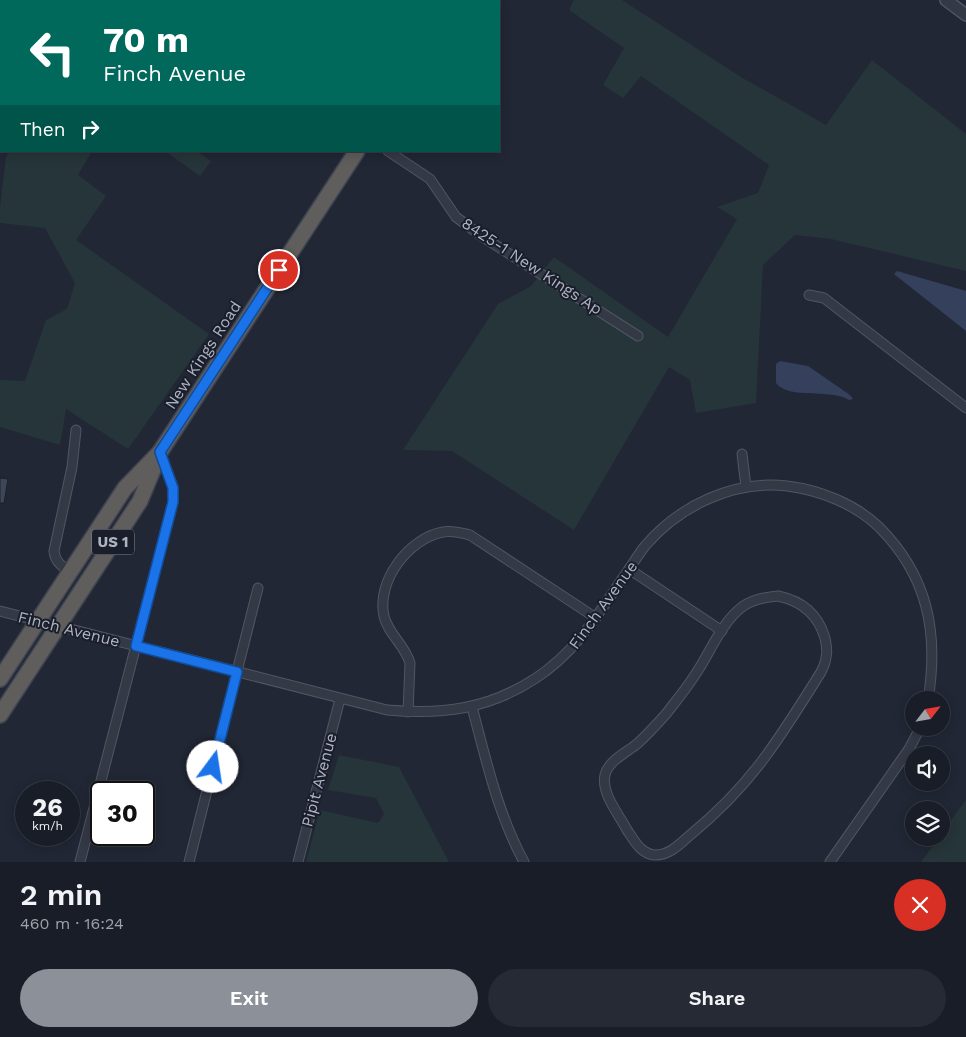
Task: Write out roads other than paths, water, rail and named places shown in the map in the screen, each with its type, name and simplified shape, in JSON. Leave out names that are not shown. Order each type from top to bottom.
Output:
[{"type":"highway","name":"New Kings Road","points":[[0,679],[125,488],[160,452],[356,152]]},
{"type":"highway","name":"New Kings Road","points":[[0,715],[140,501],[160,452]]},
{"type":"street","points":[[946,0],[966,15]]},
{"type":"street","name":"8425-1 New Kings Ap","points":[[390,152],[430,179],[456,217],[461,221],[638,336]]},
{"type":"street","points":[[809,295],[824,298],[966,408]]},
{"type":"street","points":[[70,572],[55,558],[54,551],[72,467],[76,430]]},
{"type":"street","points":[[80,862],[173,502],[173,488],[160,452]]},
{"type":"street","points":[[742,454],[746,487]]},
{"type":"street","name":"Finch Avenue","points":[[0,611],[387,710],[431,713],[472,707],[518,689],[549,669],[569,652],[584,635],[644,547],[657,532],[674,519],[703,501],[734,489],[778,485],[811,490],[844,503],[875,524],[898,549],[919,584],[928,612],[932,653],[929,691]]},
{"type":"street","points":[[408,712],[410,663],[408,656],[388,629],[382,602],[385,587],[392,574],[407,550],[419,540],[444,531],[458,532],[479,540],[596,618]]},
{"type":"street","points":[[629,569],[722,631]]},
{"type":"street","points":[[189,862],[258,588]]},
{"type":"street","points":[[778,596],[795,601],[810,611],[818,620],[823,630],[827,647],[826,658],[821,672],[766,757],[745,782],[706,822],[672,850],[654,855],[646,852],[634,840],[606,791],[604,781],[606,773],[614,762],[649,731],[677,700],[722,631],[736,612],[744,606],[755,600],[778,596]]},
{"type":"street","name":"Pipit Avenue","points":[[298,862],[340,699]]},
{"type":"street","points":[[472,707],[495,795],[507,828],[524,862]]},
{"type":"street","points":[[830,862],[915,736]]},
{"type":"water","points":[[897,271],[966,291],[966,331],[894,274]]},
{"type":"water","points":[[780,361],[808,366],[853,399],[849,400],[832,395],[800,393],[782,388],[776,383],[776,364]]}]
